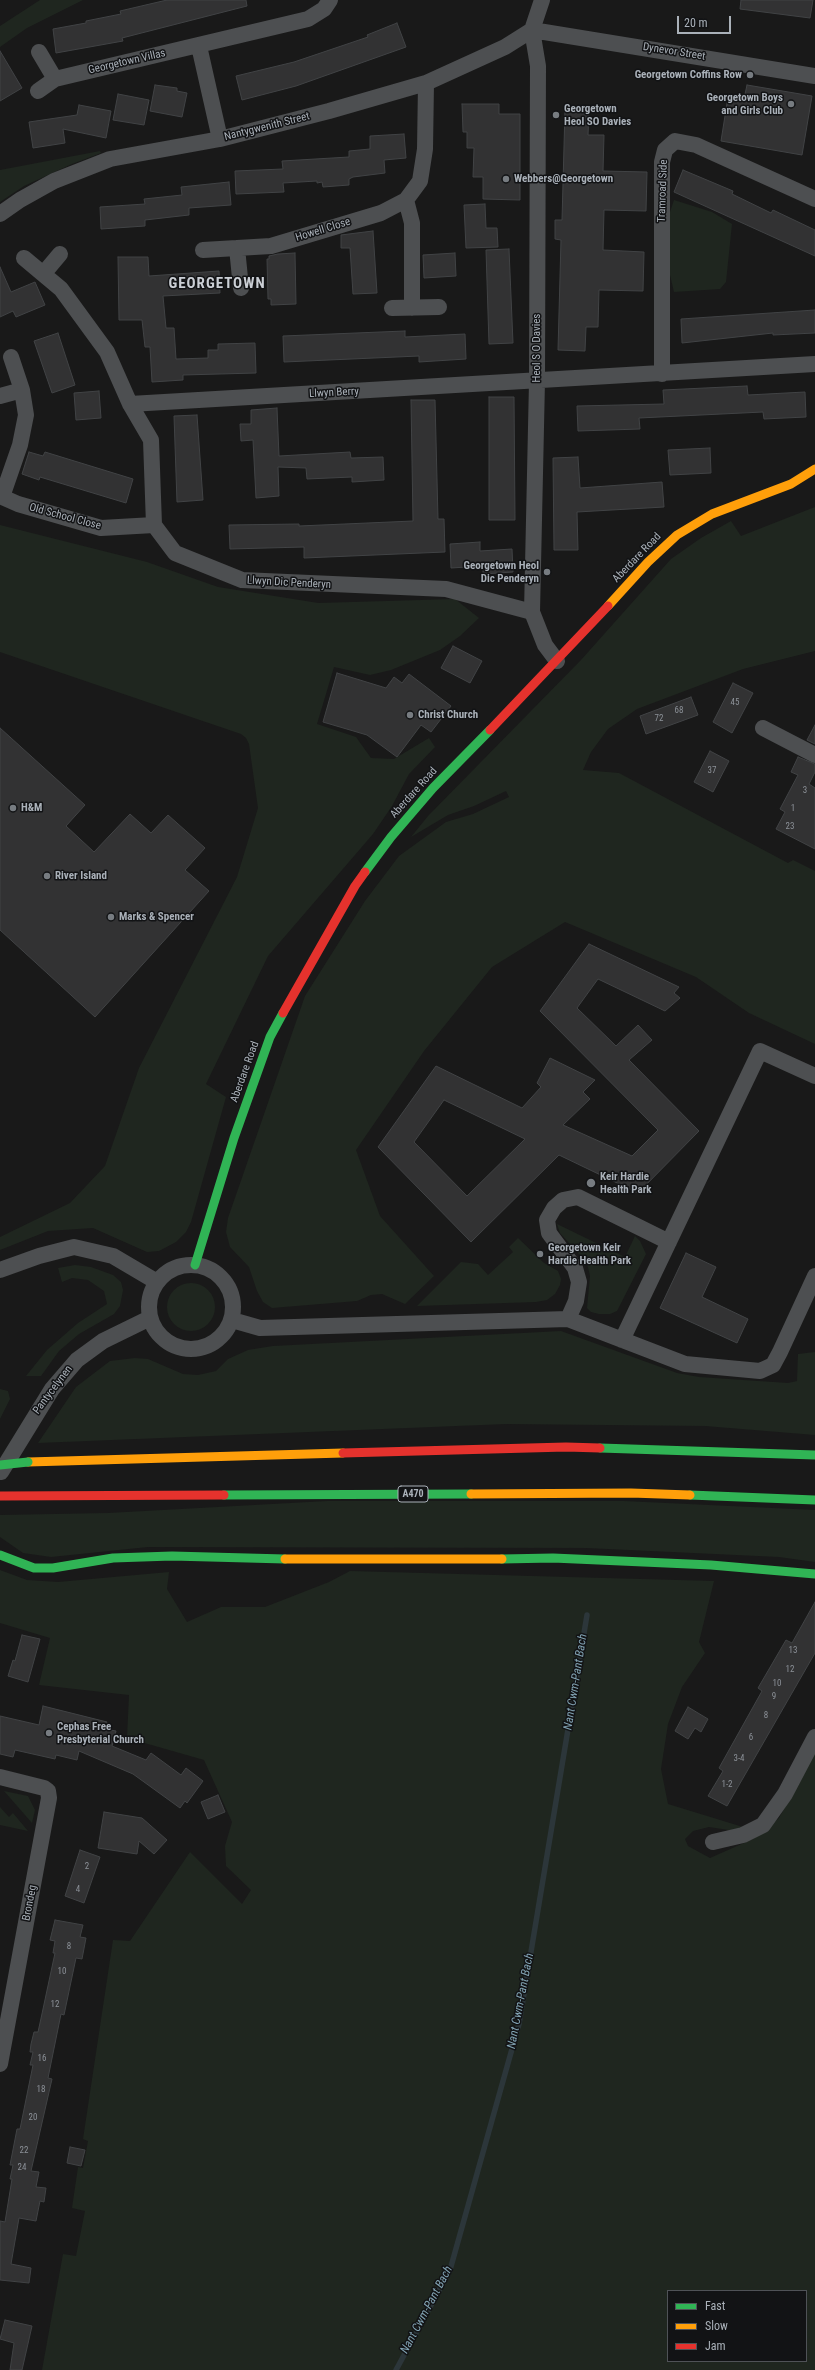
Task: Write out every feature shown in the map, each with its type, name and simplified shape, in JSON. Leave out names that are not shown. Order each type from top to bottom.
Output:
[{"type":"main road","name":"Aberdare Road","points":[[195,1265],[234,1138],[270,1037],[355,886],[391,837],[433,788],[557,661],[648,562],[677,535],[712,514],[791,484],[815,469]]},
{"type":"main road","points":[[0,1464],[566,1446],[815,1455]]},
{"type":"main road","name":"A470","points":[[0,1496],[631,1494],[815,1500]]},
{"type":"main road","points":[[0,1555],[34,1568],[53,1568],[113,1558],[172,1556],[352,1560],[553,1558],[718,1566],[815,1574]]},
{"type":"street","name":"Georgetown Villas","points":[[38,91],[55,79],[308,19],[324,9],[330,0]]},
{"type":"street","points":[[532,30],[542,0]]},
{"type":"street","name":"Dynevor Street","points":[[532,30],[815,76]]},
{"type":"street","name":"Nantygwenith Street","points":[[0,214],[20,200],[54,181],[110,159],[220,139],[329,111],[426,83],[505,47],[532,30]]},
{"type":"street","name":"Heol S O Davies","points":[[532,30],[538,66],[537,381],[532,612],[545,645],[557,661]]},
{"type":"street","points":[[199,46],[220,139]]},
{"type":"street","points":[[39,52],[55,79]]},
{"type":"street","name":"Howell Close","points":[[203,250],[271,246],[381,213],[406,200],[420,181],[425,149],[426,83]]},
{"type":"street","name":"Tramroad Side","points":[[662,374],[662,162],[665,150],[675,141],[696,145],[815,199]]},
{"type":"street","points":[[406,200],[412,223],[412,308]]},
{"type":"street","points":[[237,248],[241,288]]},
{"type":"street","points":[[44,273],[60,254]]},
{"type":"street","points":[[24,258],[44,273],[61,289],[107,352],[130,404],[151,440],[154,525]]},
{"type":"street","points":[[392,308],[439,307]]},
{"type":"street","name":"Old School Close","points":[[11,357],[22,390],[26,415],[20,445],[1,496],[18,504],[101,528],[154,525]]},
{"type":"street","name":"Llwyn Berry","points":[[130,404],[815,364]]},
{"type":"street","points":[[0,396],[22,390]]},
{"type":"street","name":"Llwyn Dic Penderyn","points":[[154,525],[175,553],[242,580],[446,589],[532,612]]},
{"type":"street","points":[[763,728],[815,755]]},
{"type":"street","points":[[622,1340],[760,1051],[815,1076]]},
{"type":"street","points":[[568,1319],[576,1300],[579,1282],[575,1268],[549,1233],[547,1220],[554,1208],[563,1200],[578,1197],[668,1242]]},
{"type":"street","points":[[0,1270],[39,1256],[74,1247],[113,1256],[157,1282]]},
{"type":"street","points":[[195,1265],[208,1268],[218,1274],[227,1284],[232,1295],[234,1308],[232,1320],[225,1332],[216,1342],[204,1348],[190,1349],[177,1347],[165,1340],[156,1331],[150,1318],[150,1299],[157,1282],[174,1268],[195,1265]]},
{"type":"street","points":[[232,1320],[260,1328],[568,1319],[686,1364],[760,1371],[773,1365],[815,1276]]},
{"type":"street","name":"Pantycelynen","points":[[0,1474],[52,1389],[72,1364],[102,1340],[150,1318]]},
{"type":"street","points":[[713,1842],[743,1835],[763,1825],[785,1794],[815,1736]]},
{"type":"street","name":"Brondeg","points":[[0,1777],[44,1788],[48,1791],[49,1798],[0,2064]]},
{"type":"shaded area","points":[[40,0],[83,0],[27,28],[0,47],[0,26]]},
{"type":"shaded area","points":[[100,151],[101,153],[72,164],[24,186],[0,202],[0,170]]},
{"type":"shaded area","points":[[674,200],[712,212],[732,224],[726,282],[720,289],[674,292],[670,275],[670,212]]},
{"type":"shaded area","points":[[815,507],[815,651],[743,669],[637,709],[608,729],[591,752],[583,770],[619,773],[788,863],[793,860],[815,871],[815,1044],[749,1013],[696,977],[565,922],[492,967],[424,1051],[356,1150],[380,1216],[434,1276],[405,1304],[382,1294],[371,1295],[357,1301],[272,1308],[263,1302],[257,1291],[249,1267],[230,1247],[226,1232],[228,1218],[305,996],[365,901],[399,856],[446,822],[473,814],[509,797],[506,791],[474,806],[448,815],[411,837],[428,816],[581,660],[671,559],[701,538],[731,521],[741,536]]},
{"type":"shaded area","points":[[0,525],[147,562],[218,587],[318,603],[455,599],[479,618],[460,636],[440,650],[391,670],[370,675],[334,667],[317,724],[356,737],[371,758],[394,759],[429,738],[435,747],[409,774],[392,806],[373,834],[268,956],[206,1084],[226,1097],[191,1222],[186,1232],[176,1242],[159,1251],[147,1252],[93,1228],[48,1231],[0,1250],[0,1237],[70,1203],[105,1166],[139,1068],[237,877],[258,808],[249,744],[246,738],[241,734],[0,652]]},
{"type":"shaded area","points":[[557,1224],[625,1257],[635,1236],[640,1241],[646,1254],[617,1311],[610,1314],[599,1314],[591,1312],[587,1308],[590,1276],[587,1263],[560,1233]]},
{"type":"shaded area","points":[[518,1238],[544,1263],[558,1271],[561,1279],[560,1285],[555,1294],[547,1300],[536,1302],[417,1306],[461,1262],[478,1264],[488,1275],[513,1252],[509,1247]]},
{"type":"shaded area","points":[[75,1265],[91,1267],[113,1275],[121,1282],[123,1290],[120,1306],[114,1314],[79,1334],[59,1351],[41,1376],[26,1376],[47,1350],[78,1323],[107,1304],[104,1291],[88,1280],[72,1278],[62,1282],[58,1268]]},
{"type":"shaded area","points":[[191,1283],[200,1285],[208,1290],[213,1298],[215,1307],[213,1316],[208,1324],[200,1329],[191,1331],[182,1329],[174,1324],[169,1316],[167,1307],[169,1298],[174,1290],[182,1285]]},
{"type":"shaded area","points":[[561,1331],[677,1373],[699,1377],[788,1383],[797,1381],[798,1354],[815,1352],[815,1435],[705,1426],[506,1424],[38,1443],[76,1387],[110,1361],[135,1358],[148,1359],[183,1374],[198,1375],[216,1371],[228,1359],[248,1350],[273,1346]]},
{"type":"shaded area","points":[[0,1389],[8,1391],[10,1399],[0,1419]]},
{"type":"shaded area","points":[[327,1501],[624,1501],[815,1510],[815,1562],[779,1557],[586,1548],[148,1547],[51,1557],[23,1553],[0,1537],[0,1515],[108,1513]]},
{"type":"shaded area","points":[[0,1570],[27,1580],[58,1582],[169,1572],[167,1589],[187,1622],[221,1607],[265,1607],[329,1582],[350,1571],[714,1581],[699,1642],[705,1653],[682,1687],[668,1724],[661,1769],[668,1804],[743,1827],[735,1831],[709,1827],[693,1831],[685,1839],[688,1846],[710,1858],[753,1839],[779,1818],[815,1752],[815,2370],[42,2370],[63,2254],[76,2256],[85,2211],[72,2208],[78,2167],[83,2168],[88,2141],[83,2139],[113,1940],[130,1941],[190,1852],[242,1904],[251,1890],[226,1866],[225,1846],[232,1822],[204,1760],[127,1738],[129,1695],[39,1685],[50,1638],[0,1623]]},
{"type":"shaded area","points":[[4,1791],[28,1796],[35,1810],[32,1823]]},
{"type":"shaded area","points":[[0,1807],[9,1817],[13,1813],[28,1831],[0,1825]]},
{"type":"building","points":[[167,0],[246,0],[247,6],[122,38],[123,41],[56,53],[53,29],[86,23],[86,21],[121,14],[120,11]]},
{"type":"building","points":[[741,0],[813,0],[810,18],[740,9]]},
{"type":"building","points":[[397,23],[406,47],[296,86],[242,100],[236,76],[294,62],[368,37],[367,35]]},
{"type":"building","points":[[0,51],[22,88],[0,101]]},
{"type":"building","points":[[155,85],[177,88],[177,91],[187,93],[182,117],[150,111]]},
{"type":"building","points":[[747,85],[812,96],[802,155],[721,141],[728,97],[744,99]]},
{"type":"building","points":[[118,94],[149,100],[144,125],[113,120]]},
{"type":"building","points":[[462,104],[499,104],[499,114],[520,114],[520,200],[483,199],[483,177],[473,177],[474,148],[467,148],[467,132],[463,132]]},
{"type":"building","points":[[79,105],[111,111],[106,138],[63,129],[65,143],[33,148],[29,122],[77,115]]},
{"type":"building","points":[[565,110],[589,111],[588,135],[604,135],[603,171],[647,172],[646,211],[604,210],[603,250],[644,252],[643,291],[599,290],[598,327],[586,327],[585,351],[558,350],[561,240],[555,239],[555,220],[562,220]]},
{"type":"building","points":[[404,134],[406,158],[384,160],[385,173],[353,177],[349,179],[349,185],[323,187],[322,182],[317,183],[317,181],[283,183],[284,192],[236,194],[235,171],[283,169],[282,161],[349,157],[349,151],[370,149],[370,136]]},
{"type":"building","points":[[683,170],[733,191],[732,194],[771,213],[773,210],[815,230],[815,256],[674,192]]},
{"type":"building","points":[[229,182],[231,205],[189,208],[189,215],[145,220],[145,226],[101,229],[100,207],[145,204],[144,199],[182,195],[181,187]]},
{"type":"building","points":[[485,204],[486,228],[497,228],[498,247],[466,248],[464,205]]},
{"type":"building","points":[[373,231],[377,293],[353,294],[350,248],[341,248],[341,235]]},
{"type":"building","points":[[509,249],[513,343],[489,344],[486,250]]},
{"type":"building","points":[[295,253],[296,304],[271,305],[271,299],[268,299],[267,259],[269,259],[269,256],[278,254]]},
{"type":"building","points":[[455,253],[456,276],[424,278],[423,255]]},
{"type":"building","points":[[118,257],[148,257],[149,276],[219,271],[220,293],[163,296],[166,328],[174,328],[176,359],[208,358],[208,350],[218,350],[218,344],[255,343],[256,373],[183,375],[183,380],[152,382],[150,347],[145,347],[142,320],[119,320]]},
{"type":"building","points":[[0,267],[11,292],[35,282],[45,305],[16,317],[13,311],[0,317]]},
{"type":"building","points":[[815,310],[815,333],[773,335],[773,333],[682,343],[681,319]]},
{"type":"building","points":[[405,331],[405,337],[465,334],[466,359],[419,362],[419,356],[284,362],[283,336]]},
{"type":"building","points":[[58,333],[75,385],[52,393],[34,341]]},
{"type":"building","points":[[747,386],[748,395],[805,392],[806,417],[764,419],[763,412],[639,418],[640,429],[578,431],[577,406],[664,404],[663,390]]},
{"type":"building","points":[[99,391],[101,418],[76,420],[74,393]]},
{"type":"building","points":[[489,397],[514,397],[515,520],[489,520]]},
{"type":"building","points":[[411,400],[435,400],[438,519],[444,519],[445,552],[304,558],[304,547],[230,549],[229,525],[299,524],[299,526],[413,521]]},
{"type":"building","points":[[277,408],[279,456],[350,452],[351,458],[383,457],[384,480],[352,482],[352,477],[307,479],[306,468],[278,467],[279,496],[256,498],[253,440],[241,441],[240,424],[251,424],[251,410]]},
{"type":"building","points":[[197,415],[203,500],[177,502],[174,416]]},
{"type":"building","points":[[710,448],[711,473],[670,475],[668,450]]},
{"type":"building","points":[[29,452],[43,456],[45,452],[133,479],[126,503],[40,477],[39,480],[22,474]]},
{"type":"building","points":[[578,457],[580,488],[662,482],[664,507],[577,512],[578,550],[554,550],[553,458]]},
{"type":"building","points":[[480,542],[480,551],[512,549],[513,572],[483,574],[483,566],[451,568],[450,544]]},
{"type":"building","points":[[453,646],[482,661],[470,683],[441,668]]},
{"type":"building","points":[[337,673],[386,688],[394,677],[402,683],[409,674],[451,706],[431,732],[421,725],[397,757],[367,735],[323,722]]},
{"type":"building","points":[[733,683],[753,693],[732,733],[713,722]]},
{"type":"building","points":[[691,697],[698,715],[646,734],[640,716]]},
{"type":"building","points":[[815,725],[815,744],[807,740]]},
{"type":"building","name":"Marks & Spencer","points":[[0,728],[85,805],[66,826],[94,852],[130,814],[151,833],[168,815],[205,848],[185,870],[209,891],[95,1017],[0,930]]},
{"type":"building","points":[[710,751],[729,761],[713,792],[694,782]]},
{"type":"building","points":[[798,757],[815,764],[815,772],[809,784],[815,788],[815,849],[776,829],[785,812],[780,809],[798,775],[791,772]]},
{"type":"building","points":[[589,944],[679,987],[674,993],[680,998],[665,1011],[598,979],[577,1008],[616,1046],[638,1025],[652,1040],[629,1060],[699,1131],[638,1193],[559,1155],[471,1242],[378,1147],[436,1066],[522,1108],[541,1087],[537,1083],[550,1058],[595,1080],[583,1092],[590,1099],[563,1125],[632,1156],[658,1130],[540,1011]],"holes":[[[444,1100],[525,1139],[467,1196],[414,1142]]]},
{"type":"building","points":[[686,1253],[716,1267],[702,1297],[748,1319],[737,1343],[660,1308]]},
{"type":"building","points":[[815,1602],[815,1653],[727,1806],[708,1796],[723,1771],[719,1768],[762,1691],[758,1688],[786,1640],[792,1643]]},
{"type":"building","points":[[22,1635],[40,1639],[28,1682],[8,1676],[13,1660],[15,1661]]},
{"type":"building","points":[[43,1706],[107,1722],[105,1729],[116,1731],[112,1746],[146,1760],[151,1753],[181,1775],[186,1768],[203,1781],[187,1803],[185,1801],[180,1808],[133,1774],[79,1751],[77,1760],[56,1755],[55,1759],[15,1750],[13,1757],[0,1754],[0,1716],[39,1725]]},
{"type":"building","points":[[688,1707],[708,1719],[701,1732],[695,1728],[688,1739],[675,1731]]},
{"type":"building","points":[[218,1795],[225,1812],[208,1819],[201,1802]]},
{"type":"building","points":[[104,1812],[142,1818],[167,1840],[154,1854],[139,1841],[137,1854],[98,1848]]},
{"type":"building","points":[[80,1850],[100,1857],[84,1903],[65,1896]]},
{"type":"building","points":[[55,1920],[83,1925],[80,1937],[86,1938],[82,1959],[76,1958],[64,2015],[61,2014],[48,2078],[52,2079],[31,2171],[39,2172],[36,2187],[46,2188],[44,2202],[40,2201],[36,2221],[19,2218],[11,2264],[31,2268],[29,2283],[0,2280],[0,2221],[5,2222],[12,2179],[10,2179],[13,2165],[10,2165],[17,2129],[20,2129],[33,2065],[30,2065],[33,2052],[30,2052],[31,2044],[34,2032],[38,2032],[55,1953],[53,1953],[55,1941],[50,1940]]},
{"type":"building","points":[[70,2147],[85,2150],[81,2166],[67,2163]]},
{"type":"building","points":[[5,2320],[32,2326],[22,2370],[10,2370],[14,2343],[0,2339]]},
{"type":"waterway","name":"Nant Cwm-Pant Bach","points":[[396,2370],[450,2270],[519,2024],[587,1615]]},
{"type":"traffic: fast","points":[[365,872],[391,837],[433,788],[490,730]]},
{"type":"traffic: fast","points":[[195,1265],[234,1138],[270,1037],[283,1013]]},
{"type":"traffic: fast","points":[[600,1448],[815,1455]]},
{"type":"traffic: fast","points":[[0,1465],[28,1462]]},
{"type":"traffic: fast","points":[[224,1495],[471,1494]]},
{"type":"traffic: fast","points":[[690,1495],[815,1500]]},
{"type":"traffic: fast","points":[[0,1555],[34,1568],[53,1568],[113,1558],[172,1556],[285,1559]]},
{"type":"traffic: fast","points":[[502,1559],[553,1558],[711,1565],[815,1574]]},
{"type":"traffic: slow","points":[[608,606],[648,562],[677,535],[712,514],[791,484],[815,469]]},
{"type":"traffic: slow","points":[[28,1462],[343,1453]]},
{"type":"traffic: slow","points":[[471,1494],[631,1493],[690,1495]]},
{"type":"traffic: slow","points":[[285,1559],[502,1559]]},
{"type":"traffic: jam","points":[[490,730],[608,606]]},
{"type":"traffic: jam","points":[[283,1013],[355,886],[365,872]]},
{"type":"traffic: jam","points":[[343,1453],[566,1447],[600,1448]]},
{"type":"traffic: jam","points":[[0,1496],[224,1495]]},
{"type":"place","name":"Georgetown Coffins Row","points":[[750,75]]},
{"type":"place","name":"Georgetown Boys and Girls Club","points":[[791,104]]},
{"type":"place","name":"Georgetown Heol SO Davies","points":[[556,115]]},
{"type":"place","name":"Webbers@Georgetown","points":[[506,179]]},
{"type":"place","name":"Georgetown Heol Dic Penderyn","points":[[547,572]]},
{"type":"place","name":"Christ Church","points":[[410,715]]},
{"type":"place","name":"H&M","points":[[13,808]]},
{"type":"place","name":"River Island","points":[[47,876]]},
{"type":"place","name":"Marks & Spencer","points":[[111,917]]},
{"type":"place","name":"Keir Hardie Health Park","points":[[591,1183]]},
{"type":"place","name":"Georgetown Keir Hardie Health Park","points":[[540,1254]]},
{"type":"place","name":"Cephas Free Presbyterial Church","points":[[49,1733]]},
{"type":"district","name":"GEORGETOWN","points":[[217,284]]}]
